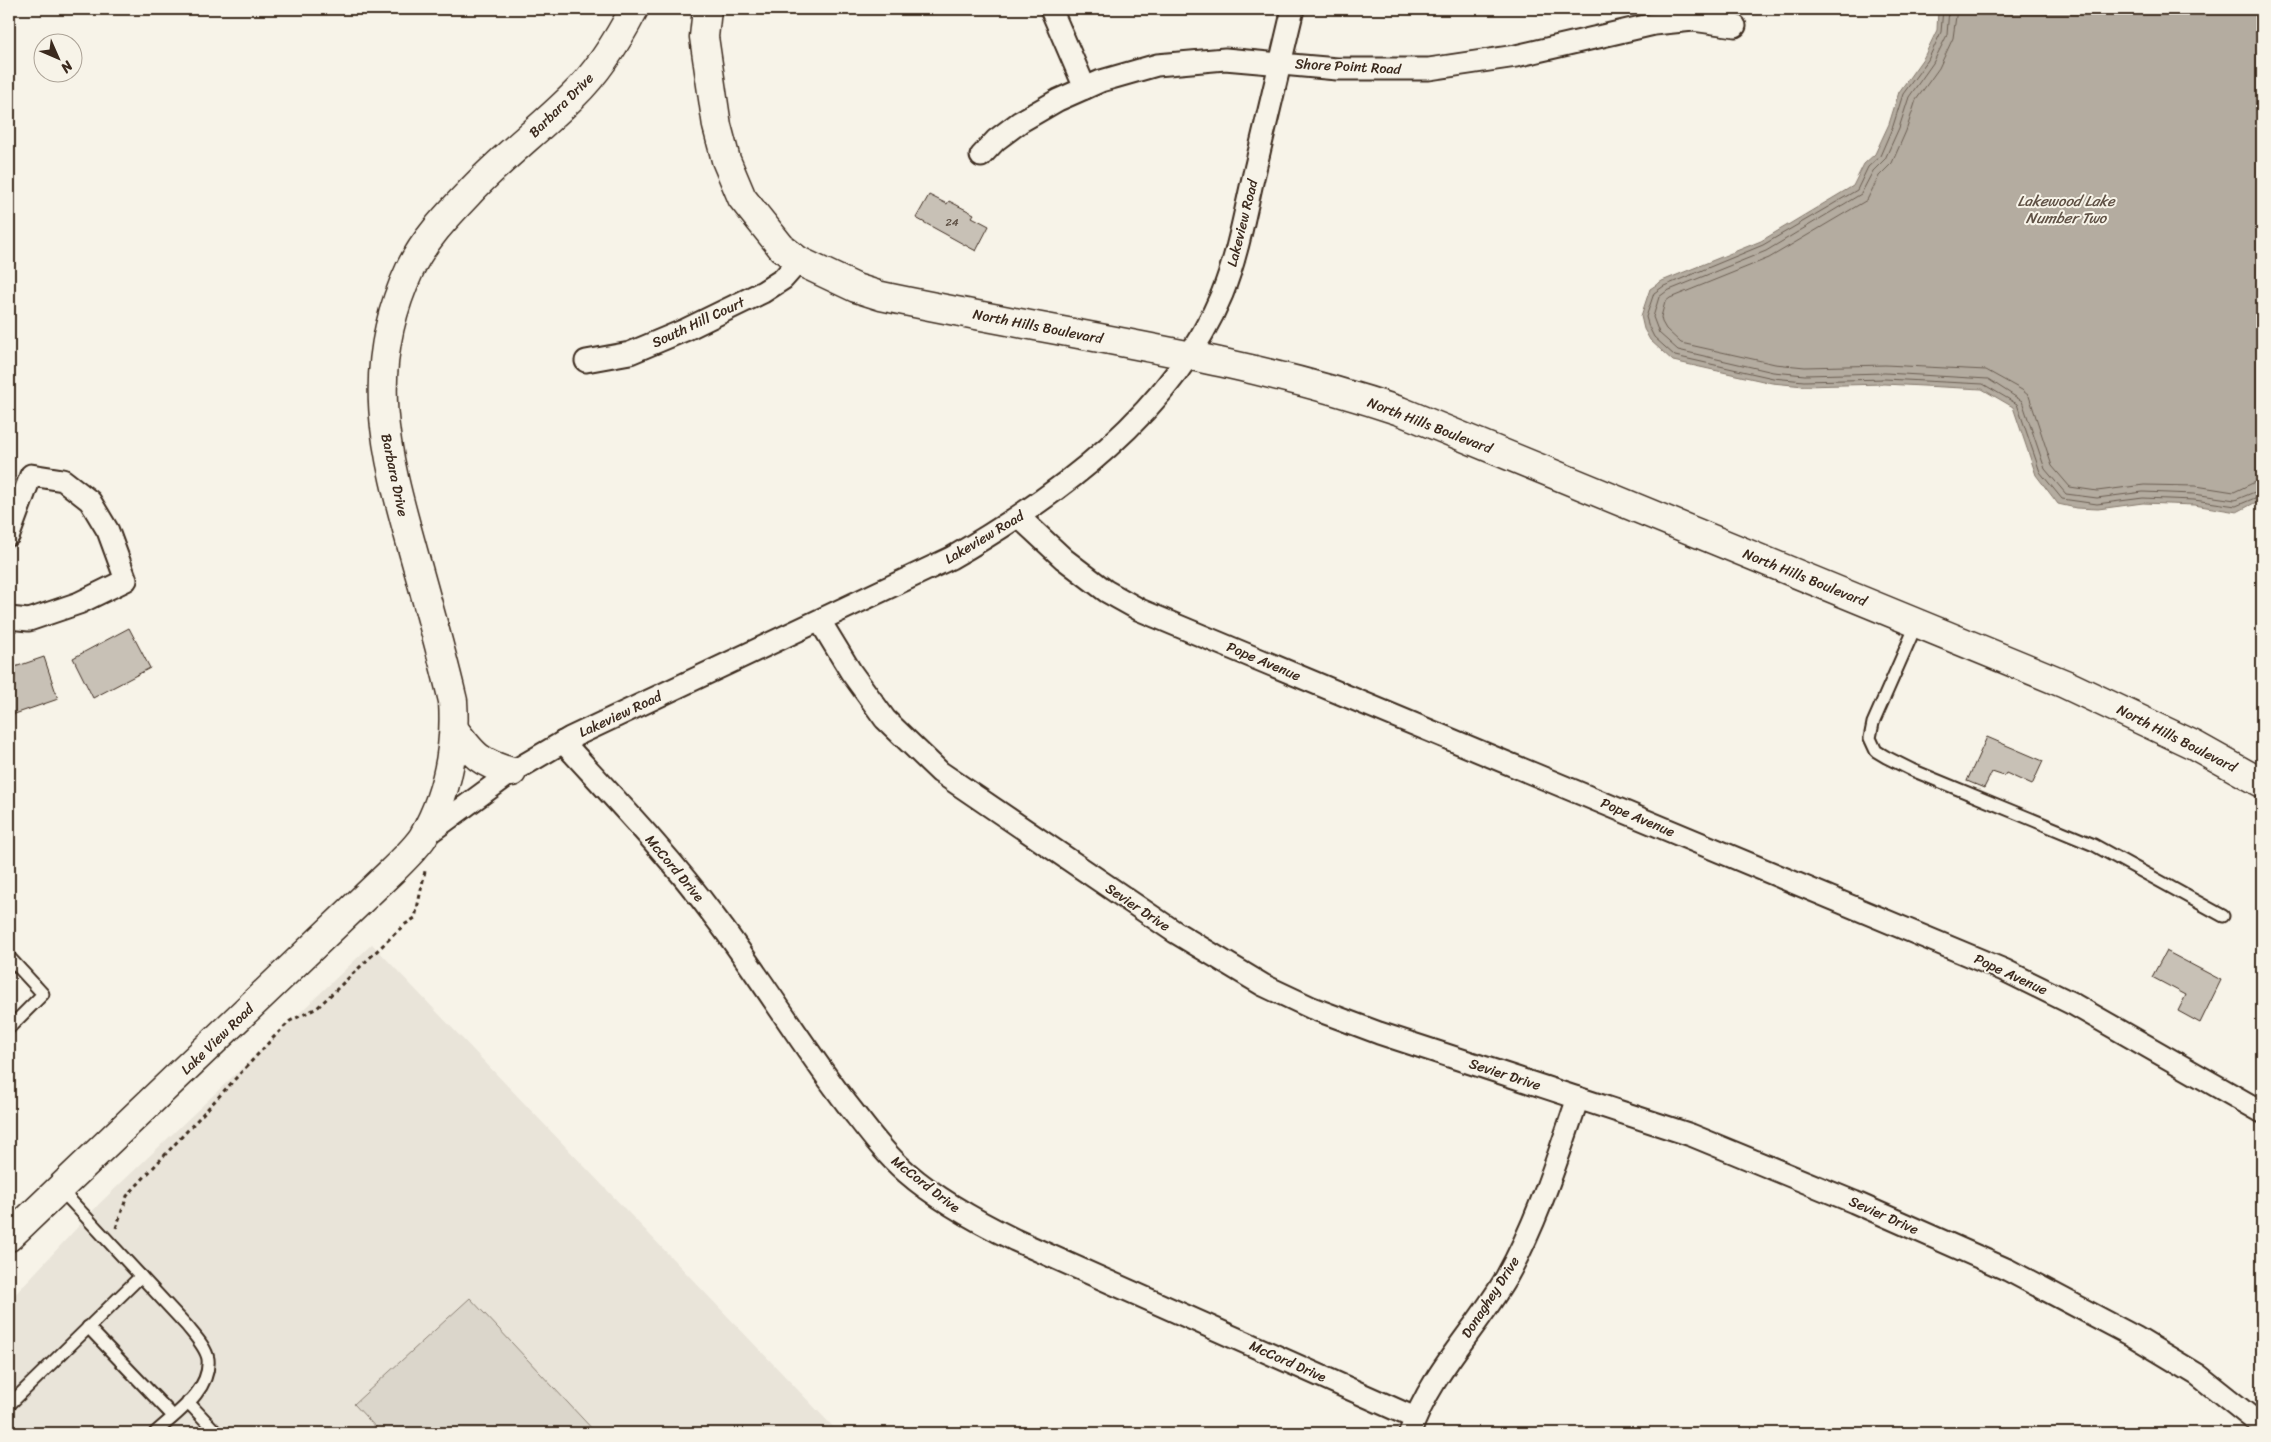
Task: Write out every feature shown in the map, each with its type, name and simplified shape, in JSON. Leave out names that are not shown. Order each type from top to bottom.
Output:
[{"type":"street","name":"Barbara Drive","points":[[422,838],[442,795],[452,751],[454,729],[453,701],[387,453],[382,401],[384,360],[390,327],[398,299],[411,268],[430,237],[469,192],[574,95],[607,54],[634,9]]},
{"type":"street","name":"North Hills Boulevard","points":[[692,9],[704,36]]},
{"type":"street","name":"North Hills Boulevard","points":[[707,9],[704,36],[717,126],[726,160],[742,198],[782,248],[799,260],[847,284],[881,296],[1189,355],[1291,377],[1400,411],[1917,623],[2127,712],[2194,744],[2262,783]]},
{"type":"street","points":[[1052,9],[1085,88]]},
{"type":"street","name":"Lakeview Road","points":[[422,838],[512,772],[563,742],[951,558],[1019,517],[1097,458],[1147,408],[1189,355],[1209,322],[1232,266],[1293,9]]},
{"type":"street","name":"Shore Point Road","points":[[982,156],[996,140],[1020,122],[1058,100],[1125,73],[1158,65],[1225,59],[1337,68],[1429,69],[1516,56],[1654,24],[1693,20],[1735,26]]},
{"type":"street","name":"South Hill Court","points":[[586,361],[630,353],[685,330],[763,292],[787,275],[799,260]]},
{"type":"street","points":[[9,535],[31,475],[63,480],[90,501],[108,532],[126,580],[79,603],[29,620],[9,618]]},
{"type":"street","name":"Pope Avenue","points":[[1019,517],[1064,559],[1106,591],[1140,610],[2004,970],[2073,1004],[2262,1112]]},
{"type":"street","name":"Sevier Drive","points":[[820,621],[851,672],[885,719],[934,767],[1216,958],[1263,985],[1312,1008],[1379,1033],[1578,1098],[1746,1156],[2008,1270],[2135,1337],[2190,1371],[2234,1402],[2262,1426]]},
{"type":"street","points":[[454,729],[470,750],[488,765],[512,772]]},
{"type":"street","name":"McCord Drive","points":[[563,742],[678,869],[715,917],[826,1076],[880,1146],[906,1172],[939,1198],[1014,1240],[1412,1425]]},
{"type":"street","name":"Lake View Road","points":[[9,1237],[392,871],[422,838]]},
{"type":"street","name":"Donaghey Drive","points":[[1412,1425],[1432,1384],[1505,1280],[1523,1246],[1542,1200],[1578,1098]]},
{"type":"lane","points":[[1917,623],[1873,723],[1870,738],[1876,751],[1912,770],[2094,845],[2223,916]]},
{"type":"lane","points":[[9,956],[44,994],[9,1028]]},
{"type":"lane","points":[[59,1189],[187,1326],[202,1346],[208,1358],[206,1374],[198,1393],[155,1433]]},
{"type":"lane","points":[[9,1405],[140,1276]]},
{"type":"lane","points":[[88,1327],[173,1416]]},
{"type":"lane","points":[[188,1402],[217,1433]]},
{"type":"path","points":[[110,1243],[127,1196],[272,1039],[290,1021],[316,1008],[404,925],[415,918],[426,866],[422,838]]},
{"type":"shaded area","points":[[372,944],[839,1433],[9,1433],[9,1301],[100,1203]]},
{"type":"shaded area","points":[[470,1298],[596,1433],[381,1433],[354,1404]]},
{"type":"water","name":"Lakewood Lake Number Two","points":[[1938,9],[2262,9],[2262,499],[2237,512],[2194,505],[2143,503],[2098,509],[2076,508],[2058,504],[2036,475],[2013,407],[1982,389],[1884,384],[1804,386],[1772,383],[1673,361],[1650,340],[1644,329],[1641,316],[1650,289],[1662,281],[1761,241],[1853,186],[1864,164],[1875,154],[1889,124],[1899,92],[1924,57],[1937,30]]},
{"type":"building","points":[[929,195],[947,204],[949,201],[974,214],[972,217],[989,226],[976,251],[916,218]]},
{"type":"building","points":[[129,628],[150,668],[93,698],[73,658]]},
{"type":"building","points":[[44,657],[58,699],[9,716],[9,669]]},
{"type":"building","points":[[1987,737],[2043,761],[2032,785],[2006,773],[2004,776],[1992,772],[1984,788],[1967,781]]},
{"type":"building","points":[[2166,951],[2221,980],[2200,1023],[2178,1011],[2186,995],[2152,977]]}]
